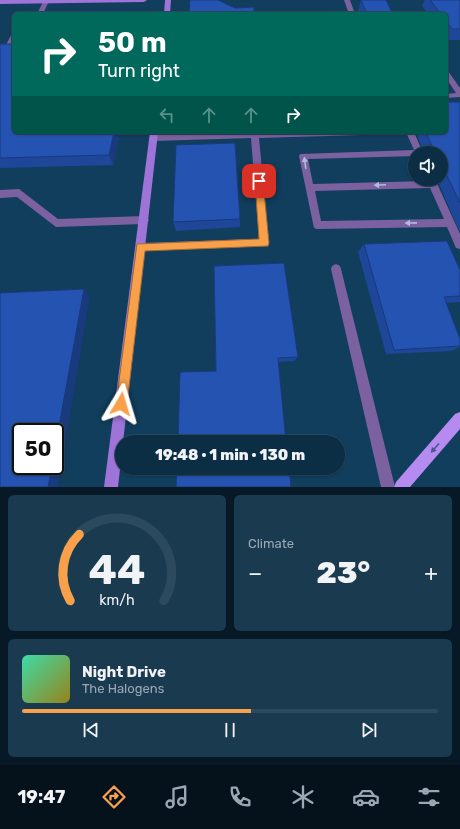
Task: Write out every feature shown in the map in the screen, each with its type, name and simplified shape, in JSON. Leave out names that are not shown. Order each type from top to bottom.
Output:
[{"type":"main road","points":[[0,2],[144,0]]},
{"type":"main road","points":[[167,12],[168,0]]},
{"type":"main road","points":[[111,487],[141,247],[153,135]]},
{"type":"main road","points":[[401,487],[460,419]]},
{"type":"lane","points":[[347,0],[351,12]]},
{"type":"lane","points":[[41,12],[46,1]]},
{"type":"lane","points":[[8,47],[12,39]]},
{"type":"lane","points":[[448,77],[460,95],[448,96]]},
{"type":"lane","points":[[153,135],[272,134]]},
{"type":"lane","points":[[411,134],[416,146]]},
{"type":"lane","points":[[141,247],[264,243],[255,135]]},
{"type":"lane","points":[[408,153],[303,156],[317,226],[450,223]]},
{"type":"lane","points":[[309,188],[408,182]]},
{"type":"lane","points":[[434,186],[460,245]]},
{"type":"lane","points":[[0,194],[19,193],[56,223],[144,220]]},
{"type":"lane","points":[[336,269],[388,487]]},
{"type":"building","points":[[190,0],[218,0],[235,8],[254,7],[254,12],[189,12]]},
{"type":"building","points":[[361,0],[386,0],[392,12],[366,12]]},
{"type":"building","points":[[430,0],[460,0],[460,29],[452,29],[448,24],[448,12],[439,12]]},
{"type":"building","points":[[0,44],[12,44],[12,134],[114,134],[109,155],[0,158]]},
{"type":"building","points":[[448,102],[460,102],[460,203],[448,178],[448,146],[432,146],[427,134],[448,134]]},
{"type":"building","points":[[235,143],[240,219],[173,222],[176,145]]},
{"type":"building","points":[[447,241],[460,270],[460,296],[444,297],[460,339],[460,346],[394,350],[364,244]]},
{"type":"building","points":[[284,263],[298,357],[278,358],[285,435],[178,435],[180,372],[216,371],[214,266]]},
{"type":"building","points":[[84,289],[60,423],[12,423],[12,475],[50,475],[48,487],[0,487],[0,293]]},
{"type":"building","points":[[177,475],[290,475],[291,487],[176,487]]},
{"type":"route","points":[[121,404],[141,247],[264,243],[259,181]]}]
